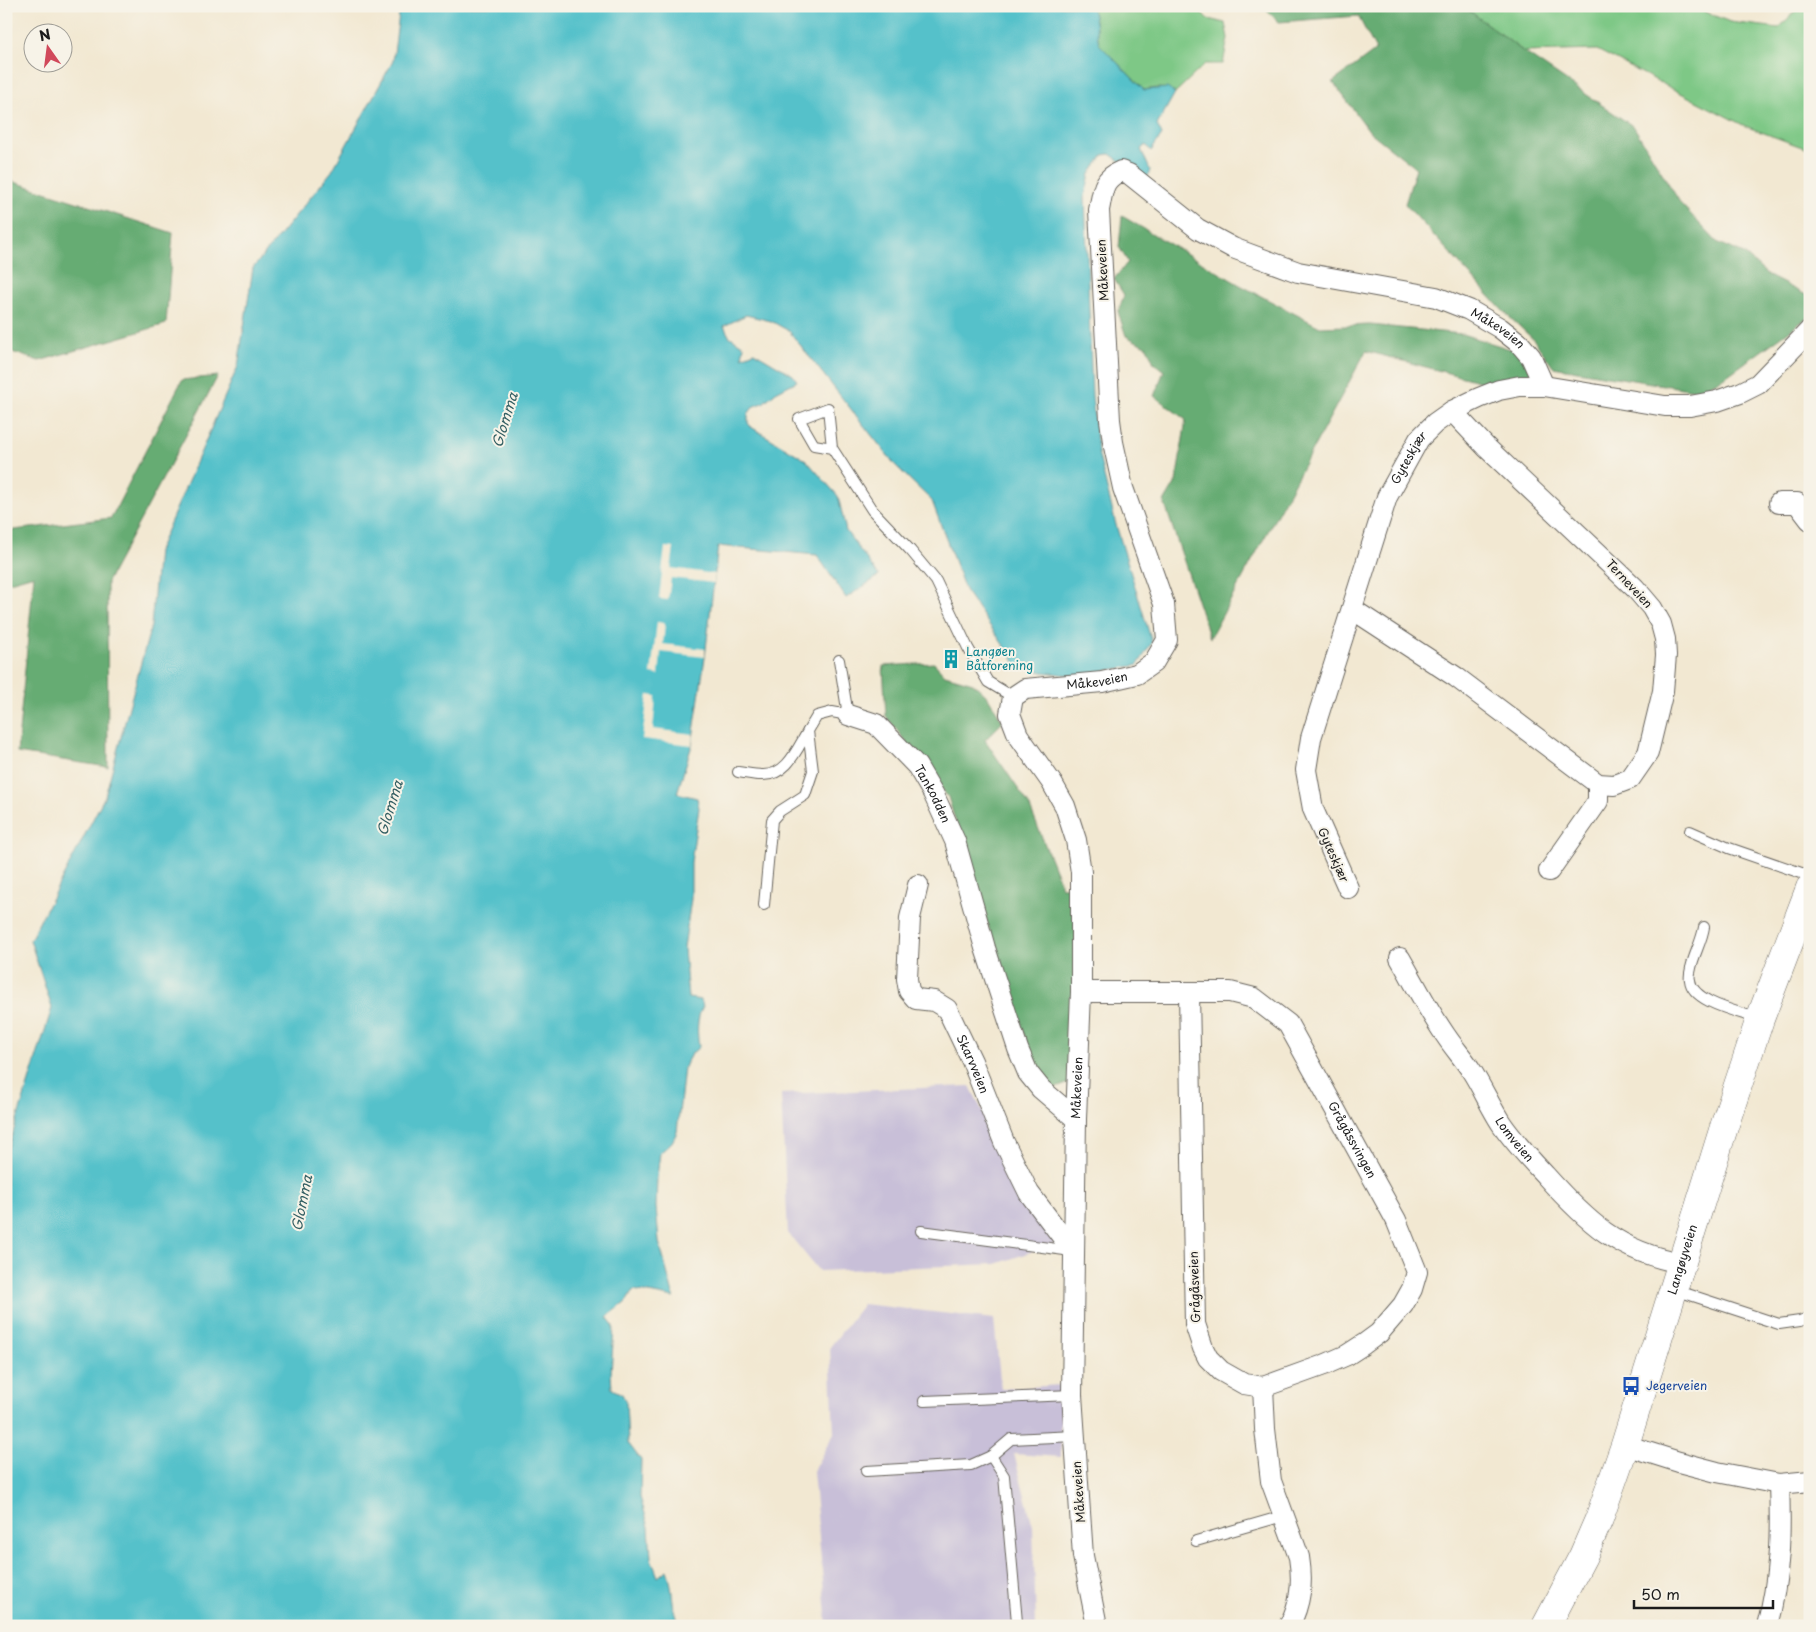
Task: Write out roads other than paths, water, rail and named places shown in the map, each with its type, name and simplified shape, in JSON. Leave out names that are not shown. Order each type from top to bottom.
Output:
[{"type":"main road","name":"Langøyveien","points":[[1546,1626],[1583,1556],[1599,1519],[1625,1445],[1724,1127],[1760,1019],[1810,888]]},
{"type":"street","name":"Måkeveien","points":[[1098,1626],[1083,1556],[1072,1396],[1073,1251],[1081,992],[1081,872],[1076,840],[1065,806],[1052,783],[1018,735],[1010,714],[1014,697],[1025,689],[1102,682],[1137,674],[1154,662],[1167,640],[1164,604],[1123,488],[1113,442],[1110,420],[1099,210],[1104,187],[1111,176],[1122,171],[1129,174],[1198,229],[1233,248],[1298,272],[1436,297],[1469,310],[1500,328],[1519,342],[1531,357],[1544,386]]},
{"type":"street","name":"Gyteskjær","points":[[1348,888],[1313,809],[1306,770],[1311,738],[1387,497],[1419,439],[1435,423],[1452,411],[1499,390],[1520,386],[1544,386],[1665,406],[1690,406],[1717,401],[1758,384],[1810,330]]},
{"type":"street","name":"Terneveien","points":[[1452,411],[1486,447],[1635,588],[1652,608],[1661,624],[1665,639],[1666,655],[1663,691],[1648,753],[1630,779],[1614,785],[1598,784]]},
{"type":"street","points":[[1779,503],[1797,503],[1810,520]]},
{"type":"street","points":[[1352,609],[1456,677],[1598,784],[1598,801],[1549,871]]},
{"type":"street","name":"Tankodden","points":[[848,715],[876,724],[917,766],[955,842],[985,948],[1028,1074],[1041,1090],[1076,1119]]},
{"type":"street","name":"Skarvveien","points":[[918,885],[910,918],[907,979],[909,991],[916,998],[934,1001],[946,1008],[972,1061],[1004,1142],[1029,1193],[1073,1251]]},
{"type":"street","name":"Lomveien","points":[[1400,958],[1435,1020],[1471,1070],[1501,1123],[1519,1147],[1584,1218],[1614,1239],[1638,1250],[1665,1260],[1682,1262]]},
{"type":"street","name":"Grågåssvingen","points":[[1081,992],[1230,992],[1254,998],[1288,1024],[1396,1220],[1409,1249],[1416,1272],[1412,1289],[1404,1305],[1393,1319],[1372,1338],[1347,1355],[1264,1387]]},
{"type":"street","name":"Grågåsveien","points":[[1189,992],[1195,1324],[1202,1348],[1208,1358],[1221,1371],[1244,1384],[1264,1387]]},
{"type":"street","points":[[1264,1387],[1267,1460],[1271,1481],[1298,1557],[1302,1579],[1299,1602],[1289,1626]]},
{"type":"street","points":[[1625,1445],[1679,1462],[1779,1484],[1810,1480]]},
{"type":"street","points":[[1767,1626],[1779,1564],[1779,1484]]},
{"type":"lane","points":[[832,448],[872,510],[911,551],[936,581],[968,648],[988,682],[1014,697]]},
{"type":"lane","points":[[839,660],[848,715]]},
{"type":"lane","name":"Tankodden","points":[[808,731],[817,716],[832,712],[848,715]]},
{"type":"lane","points":[[738,772],[764,776],[781,770],[790,761],[808,731]]},
{"type":"lane","points":[[764,906],[772,820],[780,811],[805,795],[813,771],[808,731]]},
{"type":"lane","points":[[1690,831],[1729,848],[1810,876]]},
{"type":"lane","points":[[1704,927],[1691,966],[1689,980],[1691,985],[1707,1001],[1760,1019]]},
{"type":"lane","points":[[921,1232],[1073,1251]]},
{"type":"lane","points":[[1674,1289],[1696,1298],[1779,1324],[1800,1321],[1810,1317]]},
{"type":"lane","points":[[924,1401],[1072,1396]]},
{"type":"lane","points":[[866,1471],[971,1465],[991,1456],[1011,1439],[1075,1436]]},
{"type":"lane","points":[[991,1456],[1004,1476],[1017,1622]]},
{"type":"lane","points":[[1196,1541],[1283,1516]]},
{"type":"water","name":"Glomma","points":[[400,6],[1092,6],[1099,44],[1144,90],[1167,88],[1175,93],[1157,125],[1162,135],[1151,151],[1146,145],[1141,149],[1150,170],[1146,181],[1110,154],[1103,155],[1090,174],[1085,196],[1092,396],[1098,452],[1116,525],[1152,642],[1138,665],[1077,676],[1042,672],[1018,666],[965,590],[932,501],[896,466],[789,331],[771,321],[746,315],[724,326],[729,336],[744,346],[742,357],[754,352],[793,375],[797,381],[776,392],[763,403],[754,406],[748,414],[748,423],[751,427],[806,460],[838,496],[846,531],[879,576],[846,598],[817,555],[718,546],[692,745],[677,793],[697,798],[699,808],[691,862],[691,899],[684,948],[688,998],[701,1000],[703,1006],[698,1021],[699,1047],[691,1054],[684,1067],[677,1132],[672,1142],[660,1153],[657,1177],[656,1207],[659,1242],[674,1298],[634,1290],[626,1302],[607,1317],[614,1326],[612,1389],[622,1394],[626,1402],[628,1443],[641,1460],[640,1497],[649,1527],[651,1558],[658,1577],[667,1570],[679,1626],[6,1626],[6,1155],[52,1008],[30,940],[105,796],[151,626],[158,551],[238,366],[253,268],[332,171],[393,61]]},
{"type":"place","name":"Langøen Båtforening","points":[[951,659]]},
{"type":"place","name":"Jegerveien","points":[[1631,1386]]}]
